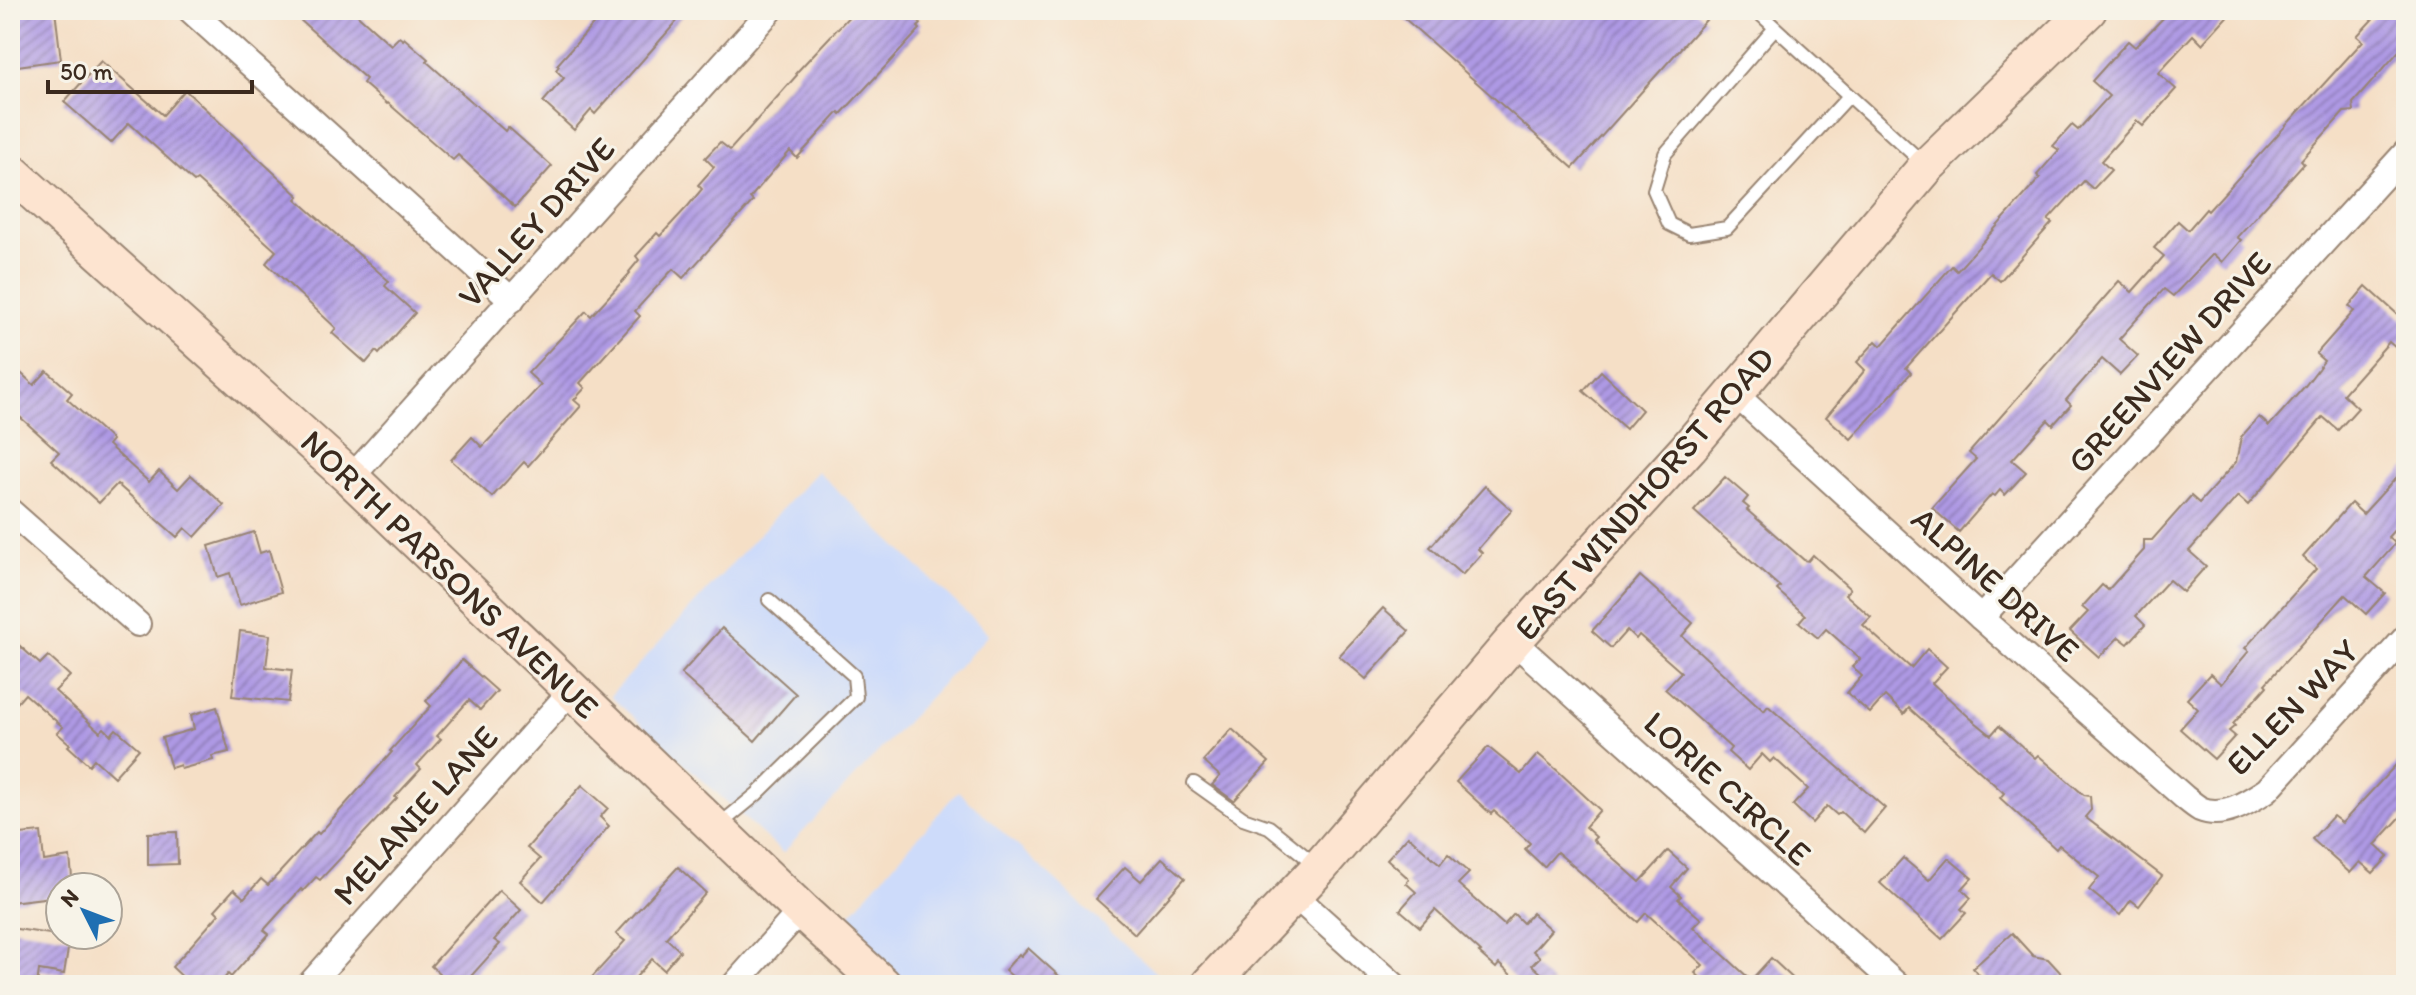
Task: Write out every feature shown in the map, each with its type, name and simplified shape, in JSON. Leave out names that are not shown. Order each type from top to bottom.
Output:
[{"type":"street","points":[[190,10],[512,300]]},
{"type":"street","name":"VALLEY DRIVE","points":[[351,478],[771,10]]},
{"type":"street","name":"EAST WINDHORST ROAD","points":[[1209,985],[1319,868],[1513,641],[1689,447],[1927,166],[2080,13]]},
{"type":"street","name":"GREENVIEW DRIVE","points":[[1981,618],[2406,152]]},
{"type":"street","name":"NORTH PARSONS AVENUE","points":[[10,171],[351,478],[883,985]]},
{"type":"street","name":"ALPINE DRIVE","points":[[1734,393],[1981,618],[2184,797],[2200,809],[2219,812]]},
{"type":"street","points":[[10,511],[138,624]]},
{"type":"street","name":"ELLEN WAY","points":[[2219,812],[2243,805],[2267,790],[2406,637]]},
{"type":"street","name":"LORIE CIRCLE","points":[[1513,641],[1897,985]]},
{"type":"street","name":"MELANIE LANE","points":[[309,985],[572,690]]},
{"type":"street","points":[[1294,895],[1394,985]]},
{"type":"street","points":[[734,985],[801,910]]},
{"type":"lane","points":[[1758,12],[1927,166]]},
{"type":"lane","points":[[1775,28],[1665,154],[1654,190],[1669,224],[1689,234],[1727,228],[1849,96]]},
{"type":"lane","points":[[715,828],[757,794],[856,697],[854,676],[769,600]]},
{"type":"lane","points":[[1194,783],[1243,818],[1269,827],[1319,868]]},
{"type":"shaded area","points":[[817,471],[989,634],[783,853],[610,696]]},
{"type":"shaded area","points":[[958,791],[1169,985],[904,985],[840,926]]},
{"type":"building","points":[[10,10],[55,10],[61,60],[10,67]]},
{"type":"building","points":[[289,10],[352,10],[391,45],[399,37],[404,38],[505,131],[508,127],[552,166],[515,207],[458,155],[453,160],[387,104],[363,83],[366,79]]},
{"type":"building","points":[[606,10],[687,10],[595,114],[591,110],[574,130],[543,102],[564,78],[556,70],[557,65]]},
{"type":"building","points":[[855,10],[906,10],[921,24],[920,29],[797,158],[790,151],[750,198],[753,201],[683,278],[673,269],[635,311],[640,316],[580,383],[585,388],[574,400],[581,406],[528,466],[524,462],[492,497],[451,460],[472,437],[482,447],[541,385],[528,373],[586,311],[591,316],[630,273],[639,260],[636,256],[657,233],[660,236],[702,189],[698,185],[714,167],[705,158],[720,142],[730,150]]},
{"type":"building","points":[[1395,10],[1694,10],[1706,20],[1573,168]]},
{"type":"building","points":[[2171,10],[2233,10],[2202,44],[2193,35],[2158,73],[2176,89],[2143,126],[2137,121],[2101,161],[2111,170],[2093,189],[2084,181],[2048,220],[2052,223],[2000,281],[1991,273],[1906,368],[1911,373],[1851,439],[1826,417],[1865,370],[1857,362],[1876,341],[1881,346],[1952,266],[1957,271],[2040,178],[2037,175],[2059,150],[2053,146],[2072,125],[2078,130],[2109,96],[2092,81],[2128,41],[2135,47]]},
{"type":"building","points":[[2381,10],[2406,10],[2406,43],[2353,103],[2354,111],[2344,112],[2301,160],[2304,163],[2237,237],[2241,240],[2222,262],[2213,254],[2173,296],[2164,289],[2119,339],[2138,356],[2120,375],[2102,359],[2066,400],[2071,405],[2053,425],[2048,420],[2012,460],[2026,472],[2005,495],[2000,490],[1995,496],[1992,494],[1959,532],[1932,508],[1976,459],[1969,453],[2119,281],[2132,292],[2164,256],[2154,248],[2178,221],[2188,230],[2206,209],[2208,211],[2363,41],[2357,36]]},
{"type":"building","points":[[101,61],[163,115],[185,90],[299,196],[296,199],[389,281],[385,286],[415,313],[379,354],[376,351],[366,363],[332,333],[336,328],[266,263],[276,251],[129,123],[111,143],[64,102]]},
{"type":"building","points":[[2366,286],[2406,322],[2406,337],[2396,348],[2389,342],[2343,394],[2358,408],[2338,430],[2323,417],[2248,505],[2238,496],[2189,551],[2206,566],[2183,592],[2169,580],[2136,616],[2145,625],[2128,644],[2119,637],[2099,657],[2070,631],[2088,612],[2082,607],[2102,585],[2108,590],[2144,550],[2144,540],[2152,540],[2191,496],[2199,503],[2236,462],[2241,437],[2259,417],[2269,426],[2305,386],[2324,361],[2316,354],[2354,311],[2349,306]]},
{"type":"building","points":[[10,363],[34,385],[47,371],[72,393],[67,399],[112,440],[108,445],[149,482],[159,471],[178,489],[191,475],[224,505],[195,537],[185,528],[177,537],[117,484],[99,503],[51,460],[59,452],[10,408]]},
{"type":"building","points":[[1601,371],[1642,410],[1626,429],[1583,391]]},
{"type":"building","points":[[2406,467],[2406,517],[2388,537],[2395,543],[2391,549],[2366,577],[2385,593],[2366,614],[2345,595],[2233,724],[2235,726],[2229,731],[2235,736],[2214,759],[2180,729],[2198,709],[2187,699],[2210,674],[2221,684],[2249,651],[2245,648],[2316,569],[2303,557],[2351,503],[2363,514]]},
{"type":"building","points":[[1725,477],[1748,497],[1743,503],[1749,508],[1747,510],[1804,560],[1808,561],[1813,555],[1850,589],[1845,594],[1871,617],[1863,625],[1911,668],[1927,649],[1947,667],[1932,683],[1969,717],[1991,735],[1999,726],[2035,758],[2038,755],[2084,795],[2090,796],[2091,810],[2085,817],[2162,876],[2139,906],[2131,900],[2120,915],[2089,890],[2099,877],[2059,845],[2056,849],[2000,798],[2004,793],[1909,708],[1904,714],[1885,696],[1870,713],[1847,693],[1862,676],[1852,667],[1860,659],[1826,629],[1818,638],[1799,622],[1805,615],[1777,590],[1780,587],[1694,511]]},
{"type":"building","points":[[1485,486],[1512,510],[1478,549],[1482,553],[1462,575],[1430,547]]},
{"type":"building","points":[[254,532],[260,553],[269,550],[281,592],[240,605],[230,573],[218,577],[209,546]]},
{"type":"building","points":[[1640,576],[1693,623],[1682,636],[1764,711],[1768,706],[1885,808],[1864,833],[1841,812],[1837,815],[1827,806],[1812,823],[1793,805],[1808,789],[1774,758],[1770,762],[1762,754],[1748,770],[1728,752],[1731,748],[1665,689],[1681,672],[1639,635],[1636,639],[1627,630],[1611,648],[1592,631]]},
{"type":"building","points":[[1383,608],[1409,631],[1366,679],[1339,656]]},
{"type":"building","points":[[722,628],[796,694],[755,741],[681,674]]},
{"type":"building","points":[[240,631],[270,635],[266,667],[292,670],[288,702],[232,696]]},
{"type":"building","points":[[10,637],[40,664],[48,656],[70,676],[55,691],[100,732],[104,728],[111,735],[116,729],[139,749],[114,777],[94,759],[89,765],[68,746],[70,744],[57,733],[63,727],[25,694],[10,711]]},
{"type":"building","points":[[462,660],[497,691],[480,710],[469,700],[437,736],[441,739],[417,765],[421,769],[397,798],[320,880],[316,877],[303,891],[301,889],[264,930],[269,934],[231,977],[228,974],[219,985],[191,985],[172,967],[219,914],[215,910],[234,889],[244,898],[261,879],[268,885],[317,832],[319,834],[431,706],[426,701]]},
{"type":"building","points":[[217,707],[229,752],[181,769],[180,765],[171,768],[162,738],[194,729],[191,715]]},
{"type":"building","points":[[1232,729],[1269,762],[1234,801],[1212,785],[1220,776],[1203,761]]},
{"type":"building","points":[[1488,747],[1521,774],[1538,754],[1559,772],[1600,810],[1585,827],[1596,837],[1593,840],[1640,882],[1668,851],[1687,868],[1671,887],[1681,896],[1678,899],[1701,919],[1693,927],[1751,980],[1771,958],[1800,985],[1709,985],[1695,973],[1703,965],[1646,913],[1638,922],[1557,852],[1544,867],[1525,849],[1530,843],[1494,811],[1491,814],[1456,782]]},
{"type":"building","points":[[2406,754],[2406,811],[2375,845],[2388,857],[2373,873],[2360,862],[2350,873],[2312,839],[2333,816],[2342,823]]},
{"type":"building","points":[[582,785],[608,808],[600,817],[609,826],[543,902],[520,881],[540,859],[527,848]]},
{"type":"building","points":[[41,832],[44,861],[70,857],[71,871],[44,871],[44,898],[10,902],[10,835]]},
{"type":"building","points":[[177,832],[178,864],[148,865],[148,833]]},
{"type":"building","points":[[1408,836],[1440,864],[1448,854],[1469,873],[1458,884],[1504,925],[1514,914],[1523,923],[1532,913],[1551,930],[1533,951],[1540,957],[1532,965],[1554,985],[1522,985],[1499,964],[1496,968],[1435,910],[1420,927],[1400,910],[1416,892],[1406,883],[1409,879],[1387,859]]},
{"type":"building","points":[[1162,858],[1185,878],[1135,934],[1096,899],[1125,867],[1141,881]]},
{"type":"building","points":[[1903,858],[1929,880],[1948,858],[1972,878],[1962,889],[1971,898],[1961,909],[1966,913],[1942,939],[1880,883]]},
{"type":"building","points":[[678,867],[706,893],[666,938],[680,951],[664,970],[652,959],[629,985],[585,985],[625,941],[616,934]]},
{"type":"building","points":[[499,890],[521,910],[494,940],[500,944],[463,985],[452,985],[431,966]]},
{"type":"building","points":[[10,928],[44,933],[44,951],[68,951],[64,974],[39,970],[37,985],[10,985]]},
{"type":"building","points":[[2012,933],[2033,956],[2048,959],[2072,985],[1988,985],[1973,968]]},
{"type":"building","points":[[1028,948],[1069,985],[1022,985],[1005,970]]}]
